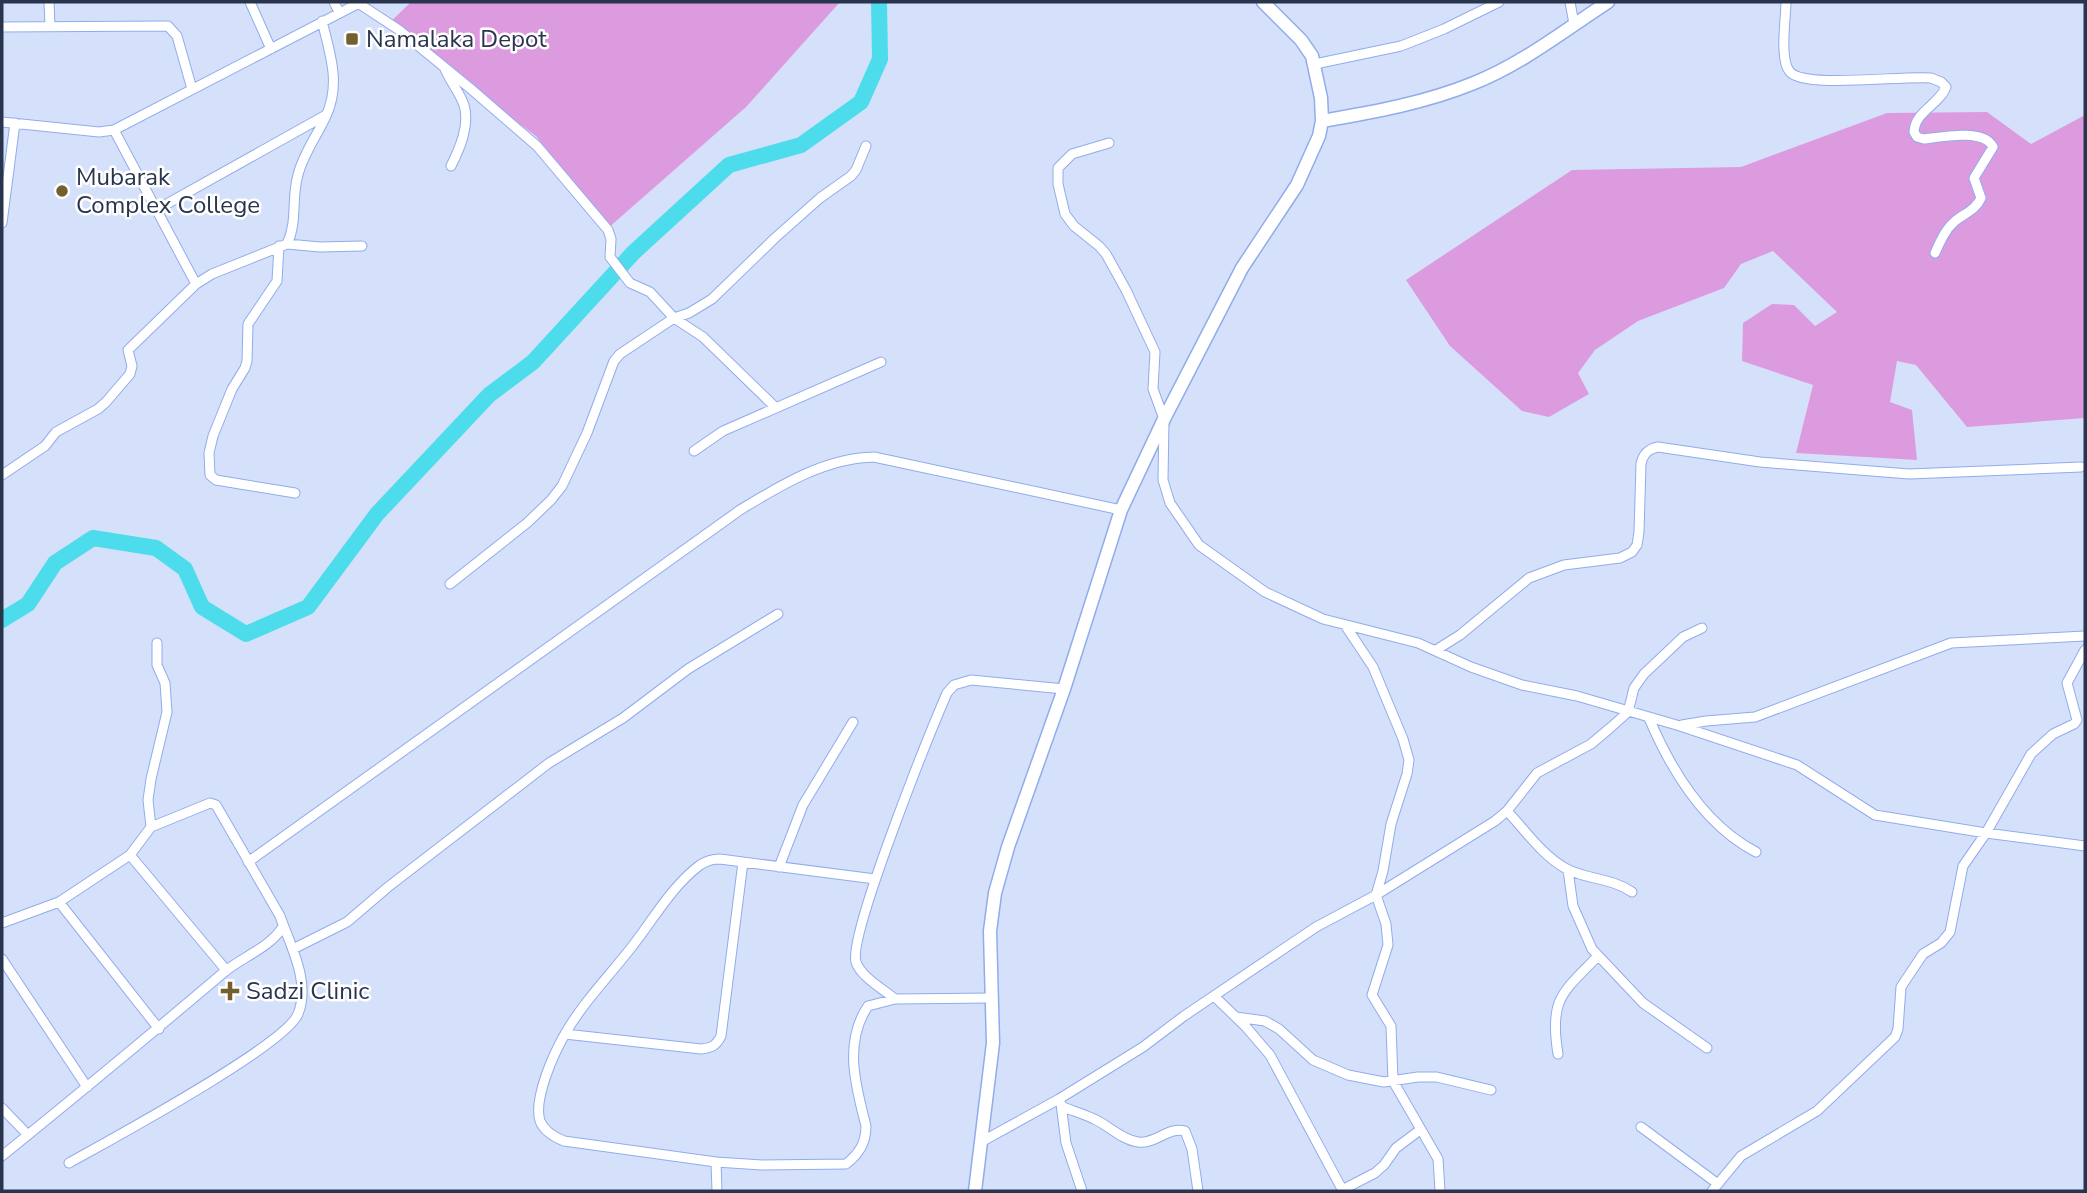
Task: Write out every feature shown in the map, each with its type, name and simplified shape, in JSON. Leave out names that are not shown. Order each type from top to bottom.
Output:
[{"type":"street","points":[[50,2],[50,26]]},
{"type":"street","points":[[250,2],[271,49]]},
{"type":"street","points":[[334,2],[339,12]]},
{"type":"street","points":[[975,1191],[993,1043],[989,930],[998,879],[1008,846],[1064,689],[1121,510],[1164,419],[1242,268],[1297,185],[1319,136],[1322,121],[1315,64],[1308,48],[1263,2]]},
{"type":"street","points":[[1315,64],[1401,46],[1444,29],[1499,2]]},
{"type":"street","points":[[1570,2],[1574,24]]},
{"type":"street","points":[[1322,121],[1412,104],[1475,83],[1509,65],[1608,2]]},
{"type":"street","points":[[1787,2],[1786,61],[1789,71],[1797,77],[1844,80],[1931,78],[1945,87],[1942,95],[1918,118],[1914,132],[1917,137],[1924,139],[1972,136],[1987,138],[1991,142],[1993,147],[1990,154],[1974,178],[1981,198],[1978,204],[1946,230],[1935,253]]},
{"type":"street","points":[[2,122],[99,132],[114,130],[359,3],[399,30],[444,67],[520,131],[552,162],[608,230],[611,239],[610,257],[630,283],[650,292],[674,318],[703,337],[775,407]]},
{"type":"street","points":[[295,493],[216,480],[210,475],[209,453],[228,398],[245,368],[248,324],[277,281],[283,245],[294,229],[296,179],[327,115],[333,95],[334,78],[323,21]]},
{"type":"street","points":[[2,27],[168,26],[177,36],[191,89]]},
{"type":"street","points":[[444,67],[464,103],[465,110],[462,142],[451,166]]},
{"type":"street","points":[[156,210],[327,115]]},
{"type":"street","points":[[2,223],[15,123]]},
{"type":"street","points":[[114,130],[197,284]]},
{"type":"street","points":[[1109,143],[1068,157],[1057,171],[1058,184],[1069,220],[1106,254],[1155,352],[1153,389],[1164,419],[1164,488],[1193,538],[1216,559],[1265,592],[1316,616],[1401,638],[1522,685],[1577,696],[1680,726],[1797,765],[1875,815],[1986,834],[2085,846]]},
{"type":"street","points":[[450,584],[517,532],[551,500],[579,452],[614,361],[674,318],[696,310],[712,299],[820,198],[851,176],[866,146]]},
{"type":"street","points":[[2,475],[45,446],[55,432],[106,402],[130,374],[132,366],[128,350],[197,284],[212,274],[283,245],[362,246]]},
{"type":"street","points":[[694,451],[723,431],[881,362]]},
{"type":"street","points":[[1436,650],[1460,635],[1538,573],[1564,565],[1628,556],[1637,545],[1639,532],[1641,464],[1645,454],[1652,448],[1760,462],[1909,474],[2081,467]]},
{"type":"street","points":[[248,863],[740,510],[813,471],[856,457],[874,457],[1121,510]]},
{"type":"street","points":[[293,949],[347,922],[388,887],[549,763],[623,718],[688,669],[778,614]]},
{"type":"street","points":[[1345,625],[1373,667],[1403,739],[1409,761],[1391,824],[1376,895],[1386,924],[1388,945],[1372,995],[1391,1026],[1393,1081],[1438,1159],[1440,1191]]},
{"type":"street","points":[[981,1142],[1061,1103],[1317,927],[1376,895],[1483,829],[1507,811],[1537,773],[1591,744],[1628,712],[1637,682],[1683,637],[1702,628]]},
{"type":"street","points":[[1680,726],[1755,717],[1951,643],[2085,636]]},
{"type":"street","points":[[151,827],[148,800],[150,779],[167,712],[165,683],[157,665],[157,643]]},
{"type":"street","points":[[1641,1128],[1715,1187],[1741,1156],[1816,1111],[1895,1037],[1901,987],[1923,954],[1941,943],[1950,932],[1963,866],[1986,834],[2031,754],[2053,734],[2076,722],[2067,683],[2085,650]]},
{"type":"street","points":[[895,999],[861,970],[855,958],[875,879],[950,689],[971,680],[1064,689]]},
{"type":"street","points":[[1649,718],[1675,771],[1693,796],[1729,836],[1756,852]]},
{"type":"street","points":[[779,867],[803,805],[853,722]]},
{"type":"street","points":[[2,919],[59,902],[130,855],[151,827],[205,804],[216,806],[280,916],[282,928],[293,949],[301,980],[301,992],[298,1016],[291,1026],[278,1038],[225,1072],[69,1163]]},
{"type":"street","points":[[1507,811],[1547,854],[1568,870],[1612,881],[1632,892]]},
{"type":"street","points":[[130,855],[226,970]]},
{"type":"street","points":[[875,879],[713,859],[700,865],[668,900],[565,1034],[541,1095],[541,1123],[553,1136],[564,1141],[716,1162],[835,1166],[846,1164],[864,1143],[866,1126],[853,1069],[853,1047],[861,1019],[868,1006],[895,999],[992,998]]},
{"type":"street","points":[[565,1034],[701,1049],[711,1048],[717,1043],[721,1036],[743,862]]},
{"type":"street","points":[[1568,870],[1573,906],[1587,939],[1598,956],[1643,1003],[1707,1048]]},
{"type":"street","points":[[59,902],[159,1029]]},
{"type":"street","points":[[2,1156],[159,1029],[226,970],[275,937],[282,928]]},
{"type":"street","points":[[1558,1054],[1556,1015],[1562,993],[1598,956]]},
{"type":"street","points":[[2,959],[87,1087]]},
{"type":"street","points":[[1214,996],[1270,1055],[1342,1191],[1382,1168],[1396,1147],[1420,1130]]},
{"type":"street","points":[[1236,1017],[1257,1019],[1279,1028],[1304,1054],[1355,1076],[1384,1082],[1437,1077],[1491,1090]]},
{"type":"street","points":[[1061,1103],[1066,1143],[1082,1191]]},
{"type":"street","points":[[1061,1103],[1140,1143],[1176,1130],[1185,1131],[1192,1149],[1198,1191]]},
{"type":"street","points":[[2,1108],[28,1135]]},
{"type":"street","points":[[716,1162],[717,1191]]},
{"type":"shaded area","points":[[411,2],[840,2],[746,107],[607,229],[536,136],[386,26]]},
{"type":"shaded area","points":[[1987,112],[2031,144],[2085,115],[2085,418],[1967,427],[1916,365],[1897,361],[1890,402],[1912,410],[1917,460],[1796,453],[1813,385],[1742,361],[1743,323],[1772,304],[1794,305],[1815,326],[1837,312],[1773,251],[1741,264],[1724,288],[1638,321],[1595,350],[1578,373],[1589,394],[1549,417],[1522,411],[1450,346],[1406,280],[1572,170],[1741,167],[1887,113]]},
{"type":"waterway","points":[[2,620],[28,604],[55,563],[93,538],[156,548],[185,569],[202,607],[246,634],[308,607],[377,514],[489,395],[533,362],[633,253],[729,165],[801,145],[861,102],[880,59],[879,2]]},
{"type":"place","name":"Namalaka Depot","points":[[352,39]]},
{"type":"place","name":"Mubarak Complex College","points":[[62,191]]},
{"type":"place","name":"Sadzi Clinic","points":[[230,991]]}]
